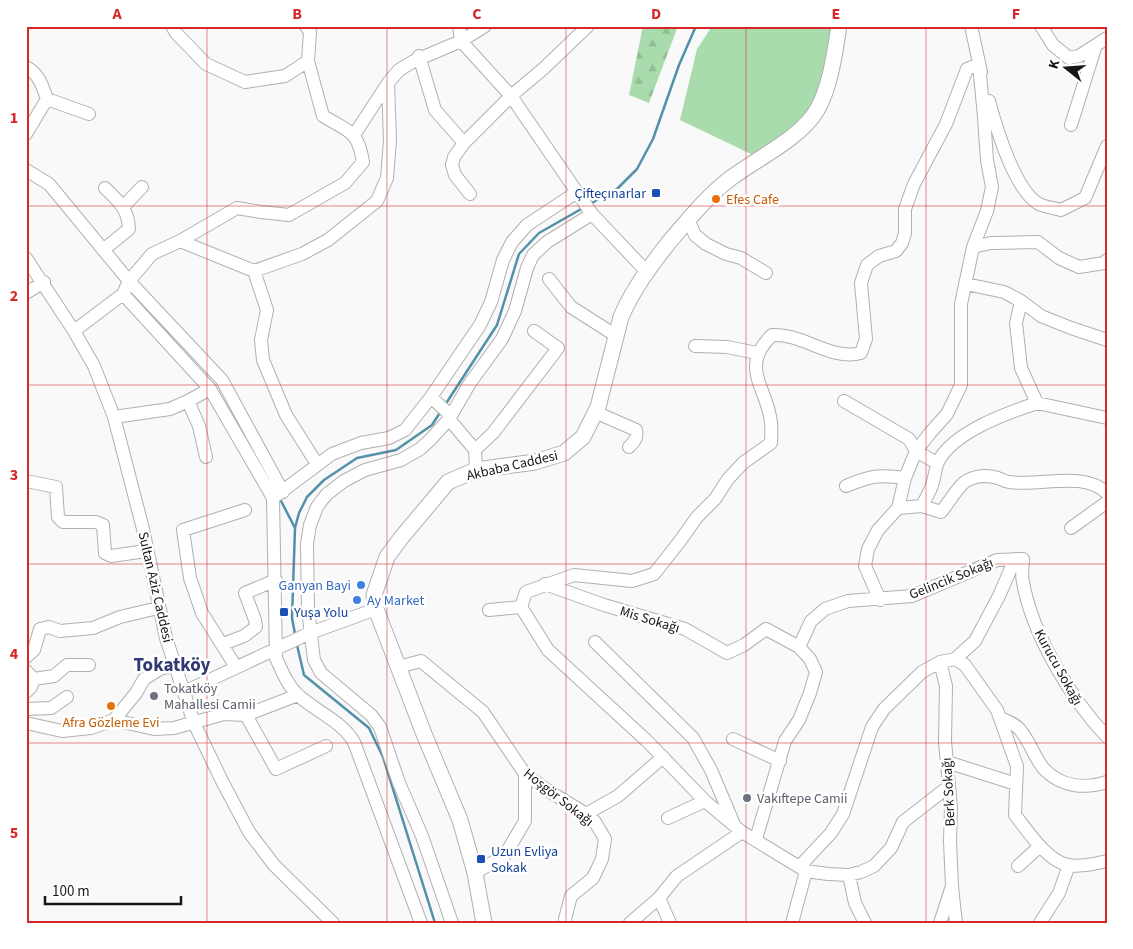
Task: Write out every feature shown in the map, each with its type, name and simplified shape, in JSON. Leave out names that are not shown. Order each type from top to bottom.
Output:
[{"type":"main road","name":"Akbaba Caddesi","points":[[484,923],[475,873],[460,820],[424,734],[376,609],[374,595],[387,558],[401,538],[448,482],[476,470],[535,462],[564,453],[583,437],[595,412],[615,335],[626,305],[646,271],[706,200],[730,179],[799,131],[816,111],[824,93],[839,26]]},
{"type":"street","points":[[172,26],[176,33],[206,64],[245,82],[285,76],[308,61]]},
{"type":"street","points":[[74,331],[123,294],[129,281],[152,254],[237,208],[289,215],[345,183],[363,162],[360,145],[354,135],[323,116],[308,61],[310,32],[306,26]]},
{"type":"street","points":[[458,26],[461,41],[511,96],[591,212],[646,271]]},
{"type":"street","points":[[354,135],[388,83],[399,70],[419,57],[461,41],[485,26]]},
{"type":"street","points":[[470,194],[455,175],[452,165],[454,157],[464,143],[511,96],[543,70],[588,26]]},
{"type":"street","points":[[971,26],[979,64],[1001,144],[1029,196],[1039,204],[1061,210],[1085,198],[1107,146]]},
{"type":"street","points":[[1041,26],[1054,45],[1070,58],[1080,56],[1103,37]]},
{"type":"street","points":[[1071,125],[1103,37]]},
{"type":"street","points":[[419,57],[435,110],[464,143]]},
{"type":"street","points":[[880,600],[865,566],[868,549],[878,530],[898,508],[916,451],[947,414],[961,384],[961,304],[973,247],[987,211],[992,187],[987,160],[979,64]]},
{"type":"street","points":[[521,607],[526,592],[545,584],[574,576],[632,581],[654,574],[697,517],[715,499],[728,479],[743,463],[770,443],[771,423],[756,377],[757,353],[772,335],[784,334],[828,351],[852,355],[861,353],[866,339],[861,284],[866,265],[879,256],[896,251],[902,243],[905,233],[905,209],[914,184],[946,124],[968,69],[979,64]]},
{"type":"street","points":[[26,66],[41,81],[47,99],[26,134]]},
{"type":"street","points":[[180,240],[254,272],[302,254],[328,240],[377,201],[387,178],[390,140],[388,83]]},
{"type":"street","points":[[47,99],[89,114]]},
{"type":"street","points":[[26,170],[49,184],[129,281],[222,380],[278,495],[276,580],[280,648],[276,658],[286,680],[298,695],[351,736],[421,923]]},
{"type":"street","points":[[123,206],[142,187]]},
{"type":"street","points":[[103,250],[129,229],[128,217],[123,206],[105,188]]},
{"type":"street","points":[[278,495],[332,454],[361,443],[389,438],[405,430],[433,399],[486,313],[503,260],[512,242],[527,225],[578,192]]},
{"type":"street","points":[[452,923],[422,836],[380,727],[371,715],[321,673],[314,660],[307,634],[307,544],[310,525],[317,507],[327,494],[365,470],[401,460],[420,449],[448,416],[507,330],[515,311],[527,268],[534,256],[547,242],[591,212]]},
{"type":"street","points":[[688,219],[695,235],[706,244],[726,254],[741,258],[766,273]]},
{"type":"street","points":[[973,247],[991,243],[1038,242],[1059,258],[1079,268],[1104,263],[1107,260]]},
{"type":"street","name":"Sultan Aziz Caddesi","points":[[26,258],[44,282],[94,366],[114,417],[143,529],[158,608],[174,665],[194,723],[249,832],[274,865],[333,923]]},
{"type":"street","points":[[254,272],[266,310],[260,340],[263,360],[286,415],[317,464]]},
{"type":"street","points":[[549,279],[572,307],[615,335]]},
{"type":"street","points":[[26,293],[44,282]]},
{"type":"street","points":[[966,284],[1004,292],[1021,301],[1041,316],[1107,340]]},
{"type":"street","points":[[123,294],[210,390],[278,495]]},
{"type":"street","points":[[1021,301],[1016,323],[1021,368],[1036,403]]},
{"type":"street","points":[[475,450],[493,433],[558,348],[534,331]]},
{"type":"street","points":[[695,346],[727,347],[757,353]]},
{"type":"street","points":[[114,417],[170,408],[210,390]]},
{"type":"street","points":[[433,399],[475,450],[476,470]]},
{"type":"street","points":[[188,401],[199,426],[206,457]]},
{"type":"street","points":[[844,401],[909,439],[916,451],[937,464]]},
{"type":"street","points":[[922,506],[932,485],[937,464],[942,456],[957,441],[997,417],[1036,403],[1107,418]]},
{"type":"street","points":[[595,412],[636,430],[637,437],[629,447]]},
{"type":"street","points":[[846,486],[869,476],[888,475],[906,478]]},
{"type":"street","points":[[898,508],[922,506],[941,512],[965,481],[979,476],[997,477],[1008,482],[1036,483],[1054,480],[1079,482],[1100,487],[1107,493]]},
{"type":"street","points":[[26,480],[56,487],[58,517],[63,522],[96,522],[103,525],[105,553],[110,556],[146,551]]},
{"type":"street","points":[[1071,528],[1107,502]]},
{"type":"street","points":[[236,667],[202,613],[190,578],[183,530],[245,510]]},
{"type":"street","points":[[792,923],[803,868],[831,833],[843,814],[872,727],[884,710],[922,672],[940,662],[955,659],[975,640],[1019,559]]},
{"type":"street","name":"Gelincik Sokağı","points":[[799,647],[811,621],[825,609],[848,601],[912,596],[997,560],[1019,559]]},
{"type":"street","name":"Kurucu Sokağı","points":[[1019,559],[1022,580],[1040,637],[1074,697],[1091,721],[1107,737]]},
{"type":"street","points":[[223,644],[244,636],[256,627],[245,593],[276,580]]},
{"type":"street","name":"Mis Sokağı","points":[[545,584],[604,605],[684,629],[727,654],[744,645],[766,628],[799,647]]},
{"type":"street","points":[[489,610],[521,607]]},
{"type":"street","points":[[521,607],[548,650],[605,704],[647,740],[705,801],[738,829],[803,868],[828,874],[849,875],[874,866],[891,848],[903,822],[948,787]]},
{"type":"street","points":[[26,657],[34,650],[40,629],[49,627],[60,631],[93,628],[120,617],[158,608]]},
{"type":"street","points":[[184,692],[307,634],[376,609]]},
{"type":"street","points":[[595,642],[693,738],[711,770],[738,829]]},
{"type":"street","points":[[756,839],[785,741],[798,720],[816,672],[810,659],[799,647]]},
{"type":"street","points":[[955,659],[965,665],[997,710],[1017,766],[1015,814],[1040,846],[1060,862],[1069,865],[1087,865],[1107,861]]},
{"type":"street","name":"Hoşgör Sokağı","points":[[398,667],[421,661],[483,712],[526,774],[595,822],[604,839],[602,859],[593,878],[571,896],[564,919],[565,923]]},
{"type":"street","name":"Berk Sokağı","points":[[940,662],[946,686],[945,741],[950,808],[952,887],[956,923]]},
{"type":"street","points":[[26,692],[31,687],[30,675],[54,676],[67,664],[89,665]]},
{"type":"street","points":[[26,723],[62,731],[91,728],[114,720],[136,693],[144,679],[160,669],[174,665]]},
{"type":"street","points":[[114,720],[154,729],[174,728],[224,714],[246,715],[298,695]]},
{"type":"street","points":[[26,709],[51,708],[67,697]]},
{"type":"street","points":[[246,715],[276,769],[326,746]]},
{"type":"street","points":[[1000,718],[1020,728],[1044,770],[1059,780],[1072,786],[1083,787],[1107,782]]},
{"type":"street","points":[[733,739],[780,761]]},
{"type":"street","points":[[586,814],[618,796],[663,757]]},
{"type":"street","points":[[947,762],[1016,784]]},
{"type":"street","points":[[475,873],[505,854],[525,821],[526,774]]},
{"type":"street","points":[[668,818],[705,801]]},
{"type":"street","points":[[630,923],[659,898],[677,876],[738,829]]},
{"type":"street","points":[[1018,866],[1040,846]]},
{"type":"street","points":[[1040,923],[1059,893],[1069,865]]},
{"type":"street","points":[[849,875],[855,903],[865,923]]},
{"type":"street","points":[[940,923],[952,887]]},
{"type":"street","points":[[659,898],[670,923]]},
{"type":"green space","points":[[643,26],[678,26],[649,103],[629,95]]},
{"type":"green space","points":[[712,26],[834,26],[818,98],[800,125],[755,156],[680,120],[697,49]]},
{"type":"waterway","points":[[590,204],[618,188],[637,169],[653,139],[679,65],[696,26]]},
{"type":"waterway","points":[[445,405],[497,325],[519,254],[539,233],[583,208]]},
{"type":"waterway","points":[[295,528],[299,513],[307,497],[324,480],[357,458],[396,450],[432,425],[441,411]]},
{"type":"waterway","points":[[280,499],[295,528],[292,618],[295,634]]},
{"type":"waterway","points":[[297,645],[304,675],[369,728],[383,757],[435,923]]},
{"type":"place","name":"Çifteçınarlar","points":[[656,193]]},
{"type":"place","name":"Efes Cafe","points":[[716,199]]},
{"type":"place","name":"Ganyan Bayi","points":[[361,585]]},
{"type":"place","name":"Ay Market","points":[[357,600]]},
{"type":"place","name":"Yuşa Yolu","points":[[284,612]]},
{"type":"place","name":"Tokatköy Mahallesi Camii","points":[[154,696]]},
{"type":"place","name":"Afra Gözleme Evi","points":[[111,706]]},
{"type":"place","name":"Vakıftepe Camii","points":[[747,798]]},
{"type":"place","name":"Uzun Evliya Sokak","points":[[481,859]]},
{"type":"district","name":"Tokatköy","points":[[172,664]]}]
